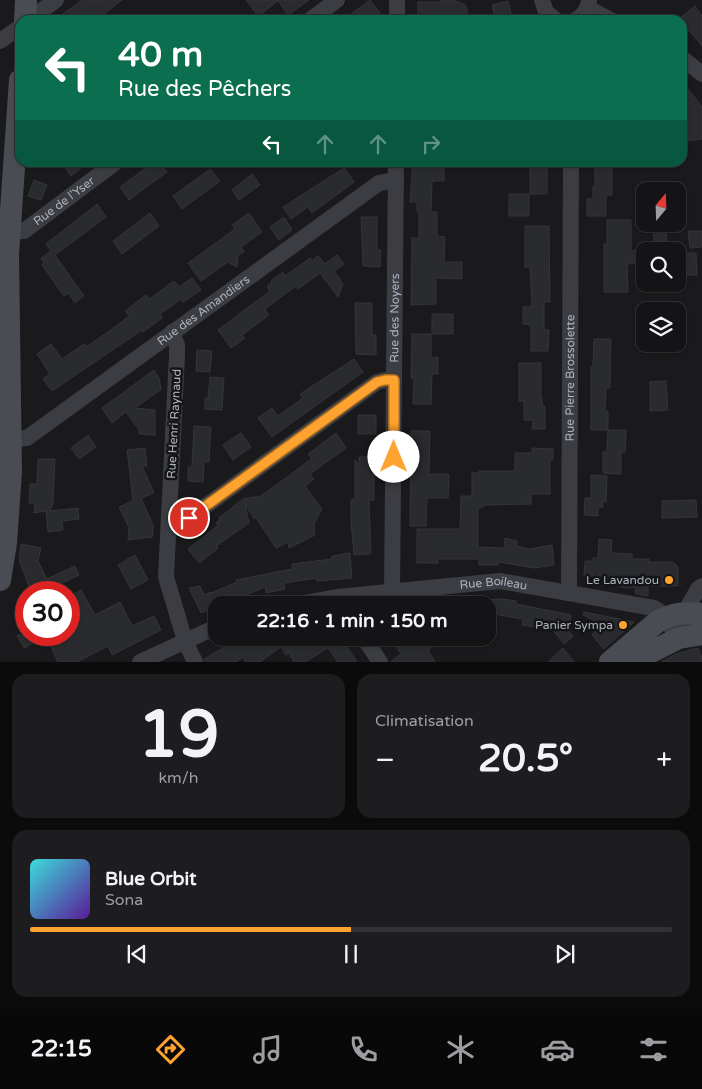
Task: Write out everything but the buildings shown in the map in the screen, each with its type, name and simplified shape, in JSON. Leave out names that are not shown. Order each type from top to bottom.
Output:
[{"type":"main road","points":[[25,15],[26,0]]},
{"type":"main road","points":[[0,580],[6,543],[6,467],[11,440],[8,255],[15,149]]},
{"type":"main road","points":[[610,662],[657,622],[684,615]]},
{"type":"main road","points":[[632,662],[654,656],[679,638],[702,634]]},
{"type":"street","points":[[36,15],[56,0]]},
{"type":"street","points":[[317,15],[337,0]]},
{"type":"street","points":[[397,0],[397,15]]},
{"type":"street","points":[[542,0],[546,12],[550,15]]},
{"type":"street","points":[[582,15],[589,4],[604,15]]},
{"type":"street","points":[[0,41],[15,30]]},
{"type":"street","points":[[687,62],[702,74]]},
{"type":"street","name":"Rue de l'Yser","points":[[9,232],[24,231],[109,167]]},
{"type":"street","name":"Rue des Noyers","points":[[392,592],[396,167]]},
{"type":"street","name":"Rue Pierre Brossolette","points":[[569,593],[571,167]]},
{"type":"street","name":"Rue des Amandiers","points":[[11,440],[27,438],[379,183],[396,180]]},
{"type":"street","name":"Rue Henri Raynaud","points":[[172,332],[177,345],[177,355],[166,577],[185,641],[195,662]]},
{"type":"street","points":[[169,522],[189,518],[377,382],[394,380]]},
{"type":"street","name":"Rue Boileau","points":[[369,596],[500,581],[684,615]]},
{"type":"street","points":[[679,638],[688,621],[684,615],[698,589],[702,586]]},
{"type":"street","points":[[140,662],[208,631]]},
{"type":"street","points":[[369,646],[380,662]]},
{"type":"place","name":"Le Lavandou","points":[[669,580]]},
{"type":"place","name":"Panier Sympa","points":[[623,625]]},
{"type":"route","points":[[189,518],[377,382],[385,380],[394,380],[394,457]]}]
